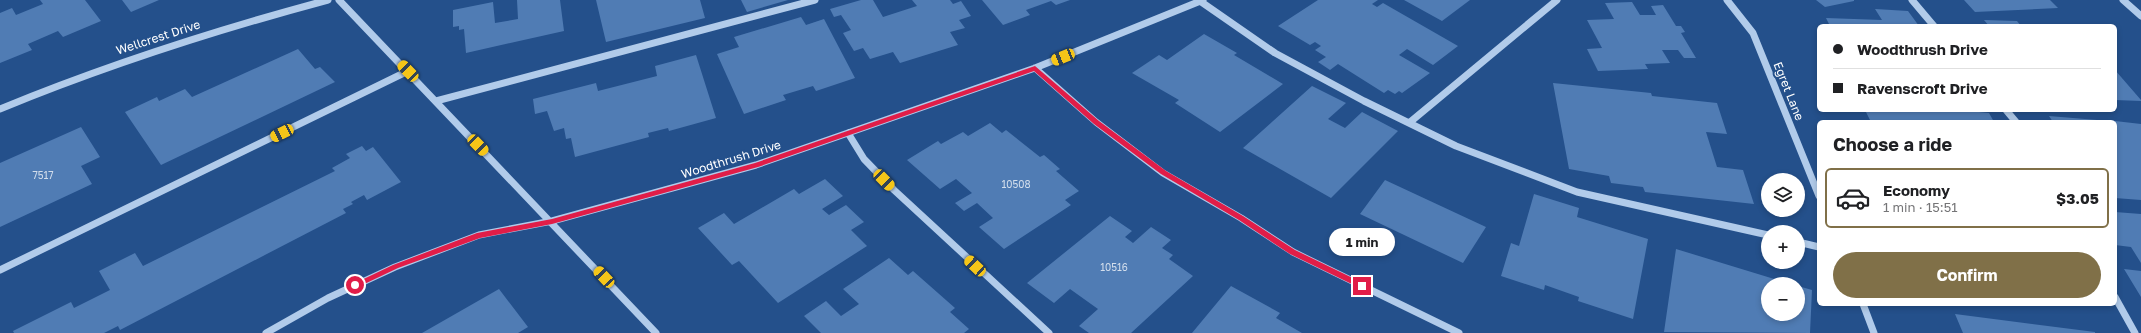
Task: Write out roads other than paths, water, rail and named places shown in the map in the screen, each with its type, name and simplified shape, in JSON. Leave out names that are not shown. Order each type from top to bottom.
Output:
[{"type":"street","name":"Wellcrest Drive","points":[[0,109],[121,61],[250,21],[328,0]]},
{"type":"street","points":[[339,0],[552,221],[656,333]]},
{"type":"street","points":[[436,101],[815,0]]},
{"type":"street","points":[[1409,123],[1557,0]]},
{"type":"street","name":"Egret Lane","points":[[1727,0],[1753,33],[1817,191]]},
{"type":"street","points":[[1912,0],[1932,24]]},
{"type":"street","points":[[2123,0],[2141,16]]},
{"type":"street","points":[[1202,1],[1275,53],[1456,146],[1577,192],[1761,233]]},
{"type":"street","name":"Woodthrush Drive","points":[[266,333],[328,298],[395,266],[479,235],[552,221],[756,165],[1035,68],[1202,1]]},
{"type":"street","points":[[1035,68],[1096,122],[1163,172],[1241,218],[1293,252],[1459,333]]},
{"type":"street","points":[[0,270],[408,71]]},
{"type":"street","points":[[2008,112],[2014,120]]},
{"type":"street","points":[[848,133],[864,159],[894,190],[1049,333]]},
{"type":"street","points":[[1805,244],[1817,247]]},
{"type":"street","points":[[2117,301],[2135,333]]},
{"type":"street","points":[[1863,306],[1874,333]]}]
